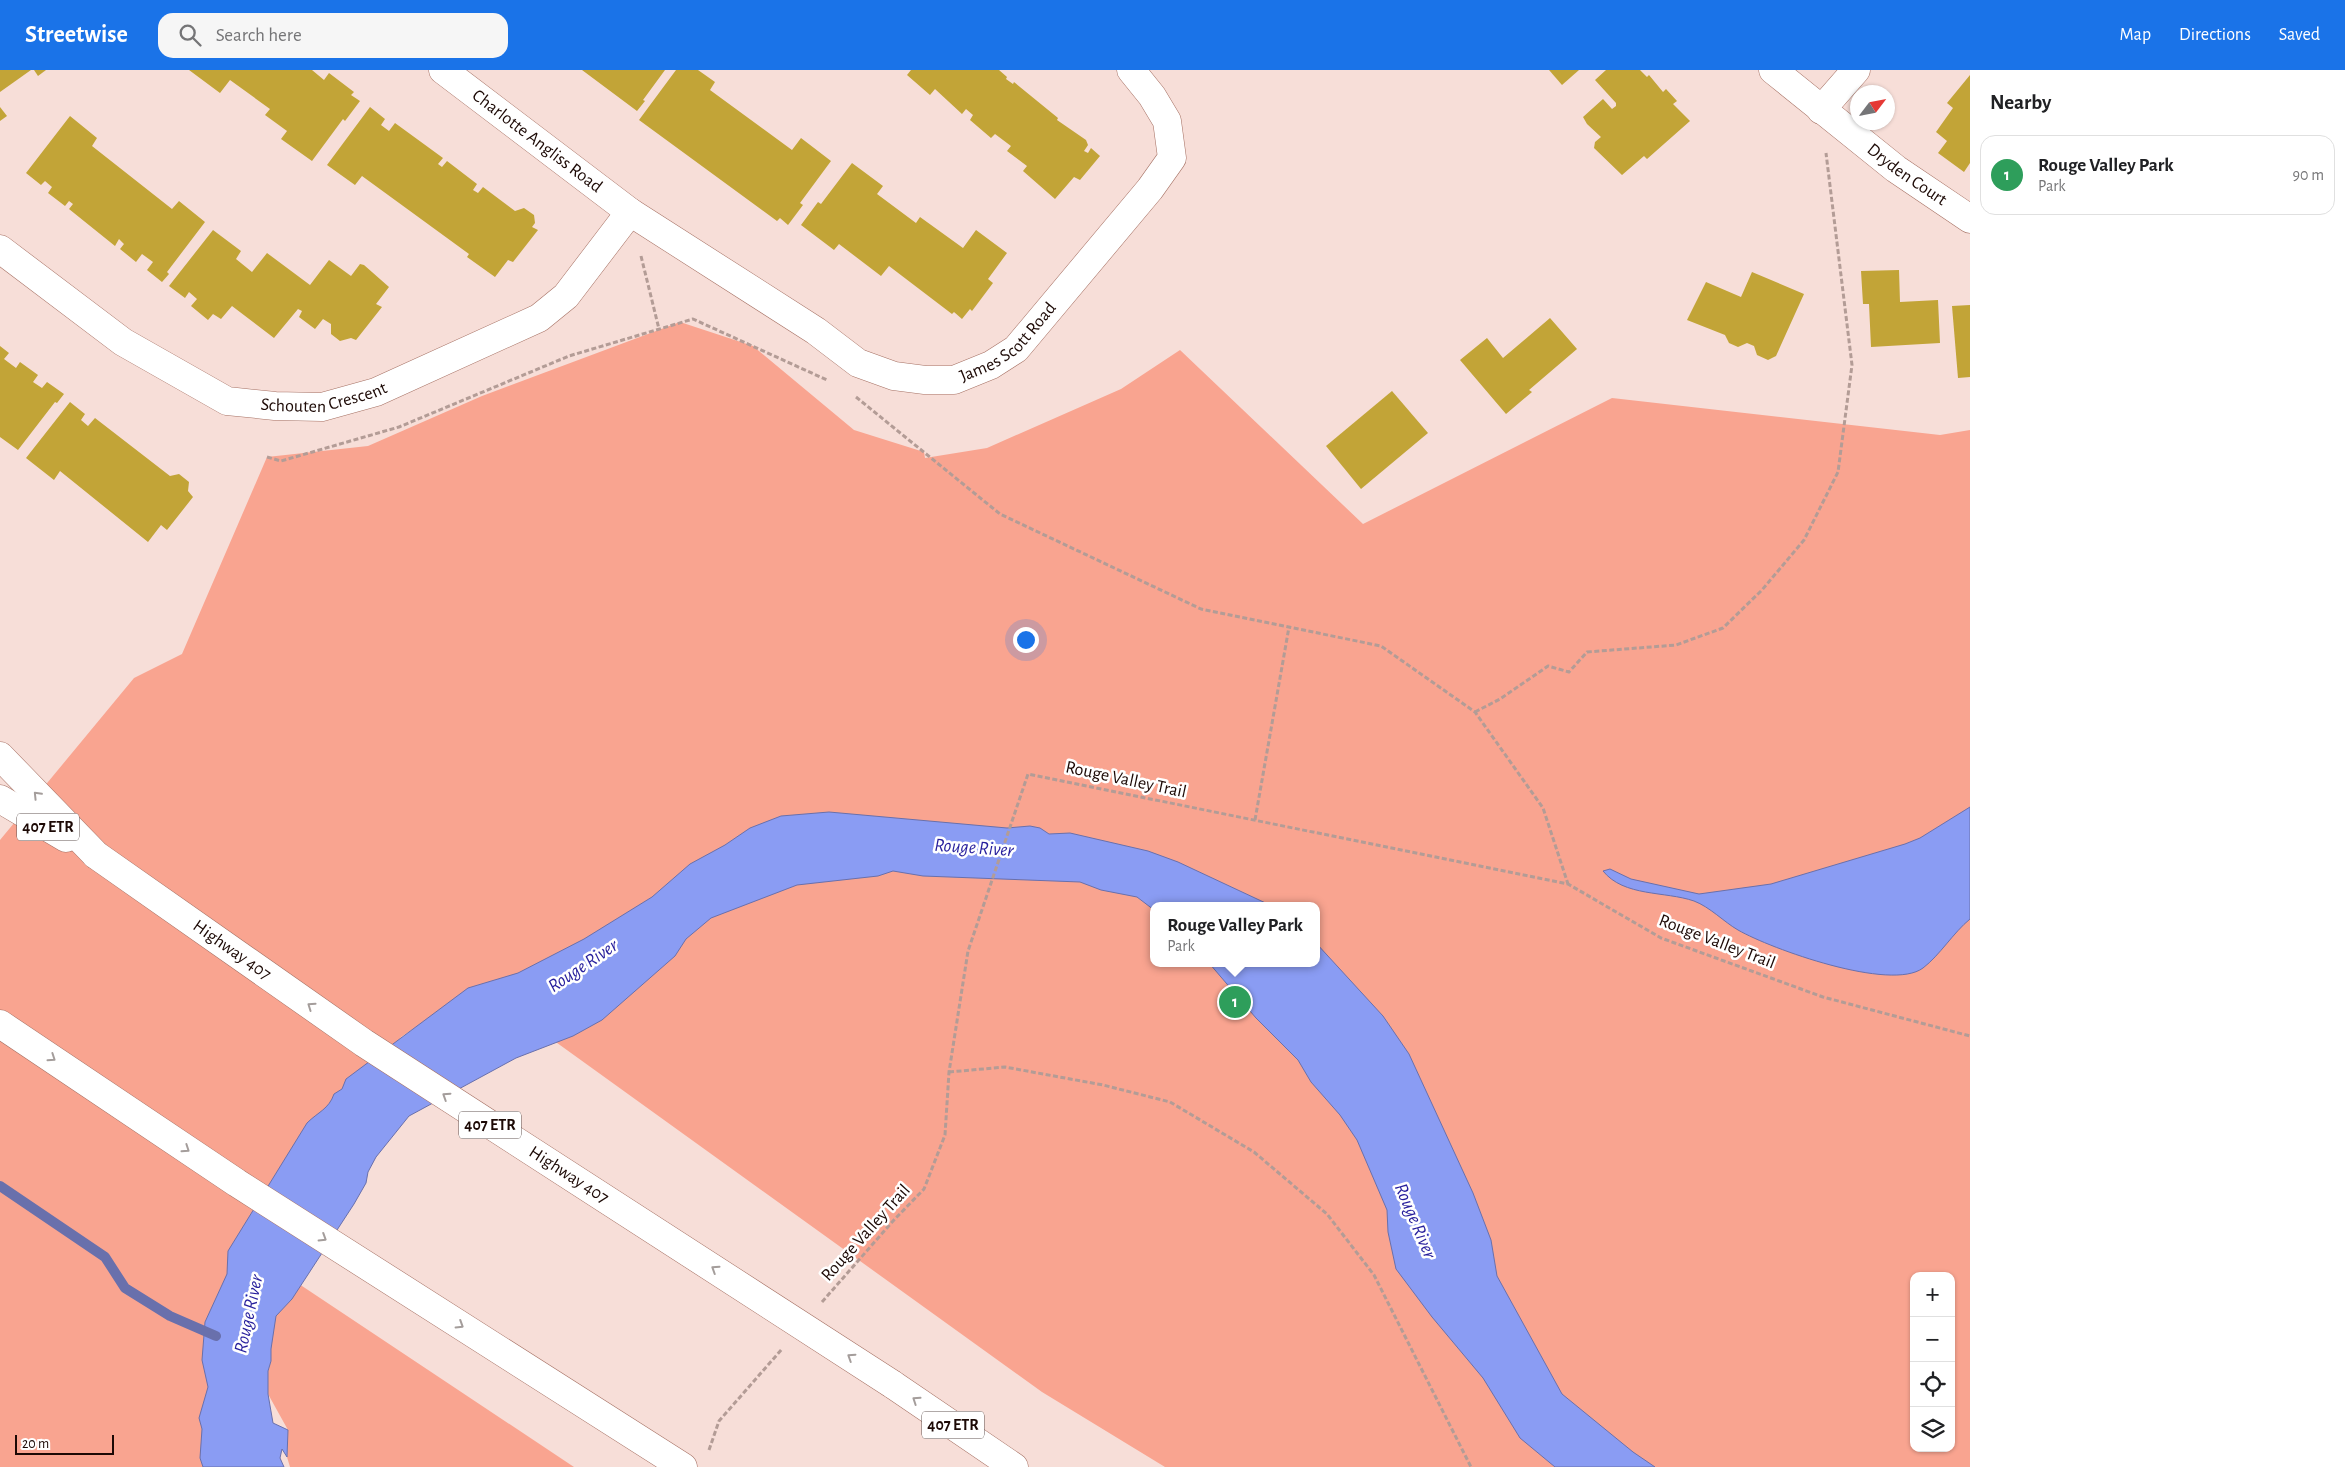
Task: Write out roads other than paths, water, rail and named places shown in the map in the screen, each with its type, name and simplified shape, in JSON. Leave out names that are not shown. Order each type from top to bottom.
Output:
[{"type":"main road","name":"Charlotte Angliss Road","points":[[443,70],[630,212]]},
{"type":"main road","name":"James Scott Road","points":[[630,212],[816,331],[858,363],[894,376],[925,380],[954,380],[991,364],[1016,349],[1150,189],[1172,158],[1167,121],[1152,96],[1131,70]]},
{"type":"main road","name":"Dryden Court","points":[[1773,70],[1896,169],[1970,219]]},
{"type":"main road","points":[[1821,110],[1856,70]]},
{"type":"main road","name":"Schouten Crescent","points":[[0,249],[123,342],[227,401],[275,406],[322,407],[376,392],[511,329],[539,318],[566,296],[630,212]]},
{"type":"main road","points":[[0,756],[96,855]]},
{"type":"main road","name":"Highway 407","points":[[0,799],[96,855],[364,1043],[892,1384],[1014,1467]]},
{"type":"main road","points":[[4,1027],[236,1183],[695,1462]]},
{"type":"water","points":[[1970,807],[1970,919],[1929,963],[1923,968],[1907,974],[1885,975],[1859,972],[1803,957],[1738,930],[1706,907],[1694,901],[1633,889],[1612,879],[1603,871],[1610,869],[1631,879],[1699,894],[1771,884],[1905,844],[1920,838]]},
{"type":"water","name":"Rouge River","points":[[829,812],[1007,828],[1030,826],[1040,828],[1049,834],[1070,833],[1148,851],[1178,862],[1263,902],[1150,902],[1150,907],[1137,897],[1101,890],[1080,882],[923,876],[893,871],[878,876],[797,885],[711,918],[686,939],[675,956],[602,1020],[573,1036],[516,1058],[409,1116],[376,1157],[368,1172],[366,1183],[354,1204],[292,1299],[276,1316],[271,1361],[268,1371],[268,1394],[273,1423],[288,1430],[287,1457],[282,1449],[280,1458],[284,1467],[203,1467],[200,1458],[202,1429],[199,1418],[208,1387],[202,1360],[205,1322],[227,1274],[228,1251],[307,1123],[326,1107],[334,1094],[342,1089],[346,1079],[468,988],[518,973],[584,939],[652,897],[690,864],[725,845],[750,828],[781,816]]},
{"type":"water","name":"Rouge River","points":[[1320,947],[1383,1016],[1409,1054],[1473,1193],[1491,1240],[1497,1276],[1562,1394],[1633,1452],[1655,1467],[1555,1467],[1520,1438],[1483,1378],[1432,1317],[1396,1269],[1388,1232],[1387,1210],[1357,1140],[1340,1115],[1311,1082],[1298,1060],[1256,1018],[1212,967],[1320,967]]},
{"type":"waterway","points":[[0,1186],[105,1257],[125,1288],[170,1316],[216,1336]]},
{"type":"place","name":"Rouge Valley Park","points":[[1235,1002]]}]
